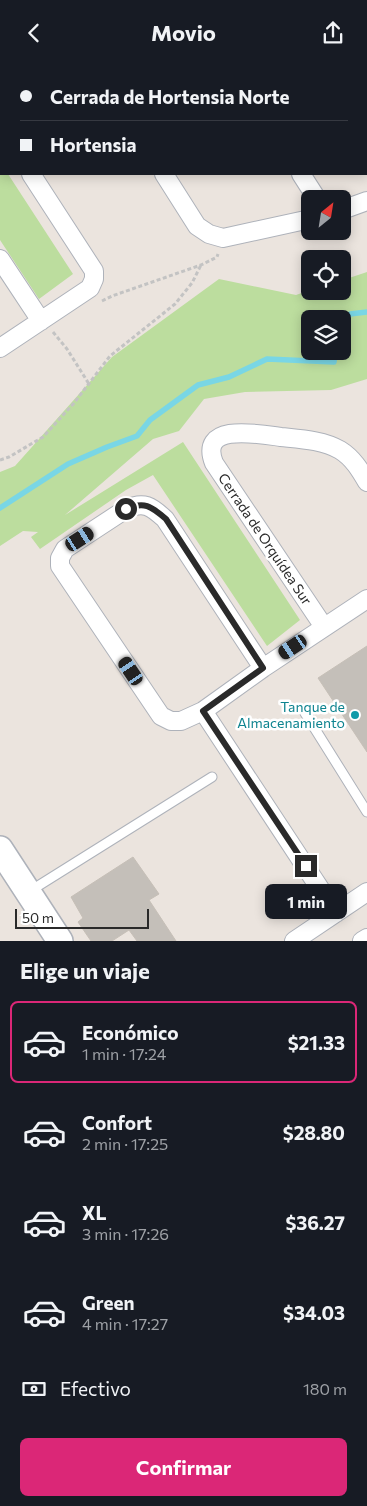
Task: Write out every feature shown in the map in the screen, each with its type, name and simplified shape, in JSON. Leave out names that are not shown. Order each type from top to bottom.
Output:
[{"type":"street","points":[[0,348],[43,328],[90,288],[94,279],[94,271],[31,175]]},
{"type":"street","points":[[165,175],[197,226],[216,236],[301,221]]},
{"type":"street","points":[[302,175],[311,190]]},
{"type":"street","points":[[351,207],[367,201]]},
{"type":"street","points":[[0,259],[43,328]]},
{"type":"street","name":"Cerrada de Orquídea Sur","points":[[324,627],[214,463],[211,448],[214,442],[221,437],[241,432],[307,440],[340,450],[351,459],[367,482]]},
{"type":"street","points":[[263,668],[166,519],[156,510],[146,505],[136,505],[126,509],[65,549],[60,558],[60,567],[161,716],[172,721],[181,721],[203,711],[263,668],[367,599]]},
{"type":"street","points":[[203,711],[336,913]]},
{"type":"street","points":[[0,849],[60,941]]},
{"type":"street","points":[[294,941],[367,892]]},
{"type":"street","points":[[362,941],[367,938]]},
{"type":"lane","points":[[305,713],[367,812]]},
{"type":"lane","points":[[28,892],[212,777]]},
{"type":"path","points":[[95,305],[112,296],[201,265],[216,257],[216,236]]},
{"type":"path","points":[[0,460],[43,437],[89,384],[110,356],[175,304],[192,283],[201,265]]},
{"type":"path","points":[[43,328],[52,330],[67,349],[89,384]]},
{"type":"green space","points":[[0,175],[9,175],[73,274],[39,299],[0,240]]},
{"type":"green space","points":[[367,272],[367,379],[331,390],[245,392],[204,399],[179,431],[153,439],[65,515],[183,442],[300,620],[267,646],[153,475],[126,490],[40,549],[31,537],[38,532],[23,531],[0,546],[0,472],[15,466],[112,357],[219,279],[296,295],[301,293],[301,300],[351,300],[351,277]]},
{"type":"building","name":"Tanque de Almacenamiento","points":[[367,646],[367,752],[318,678]]},
{"type":"building","points":[[133,857],[159,894],[149,900],[176,941],[137,941],[129,930],[112,941],[91,941],[78,922],[83,918],[71,897]]},
{"type":"waterway","points":[[351,314],[367,312]]},
{"type":"waterway","points":[[0,508],[68,464],[137,436],[150,420],[198,385],[229,377],[267,359],[334,362],[334,360]]},
{"type":"place","name":"Tanque de Almacenamiento","points":[[355,715]]},
{"type":"route","points":[[126,509],[136,505],[146,505],[156,510],[166,519],[263,668],[203,711],[306,866]]}]
